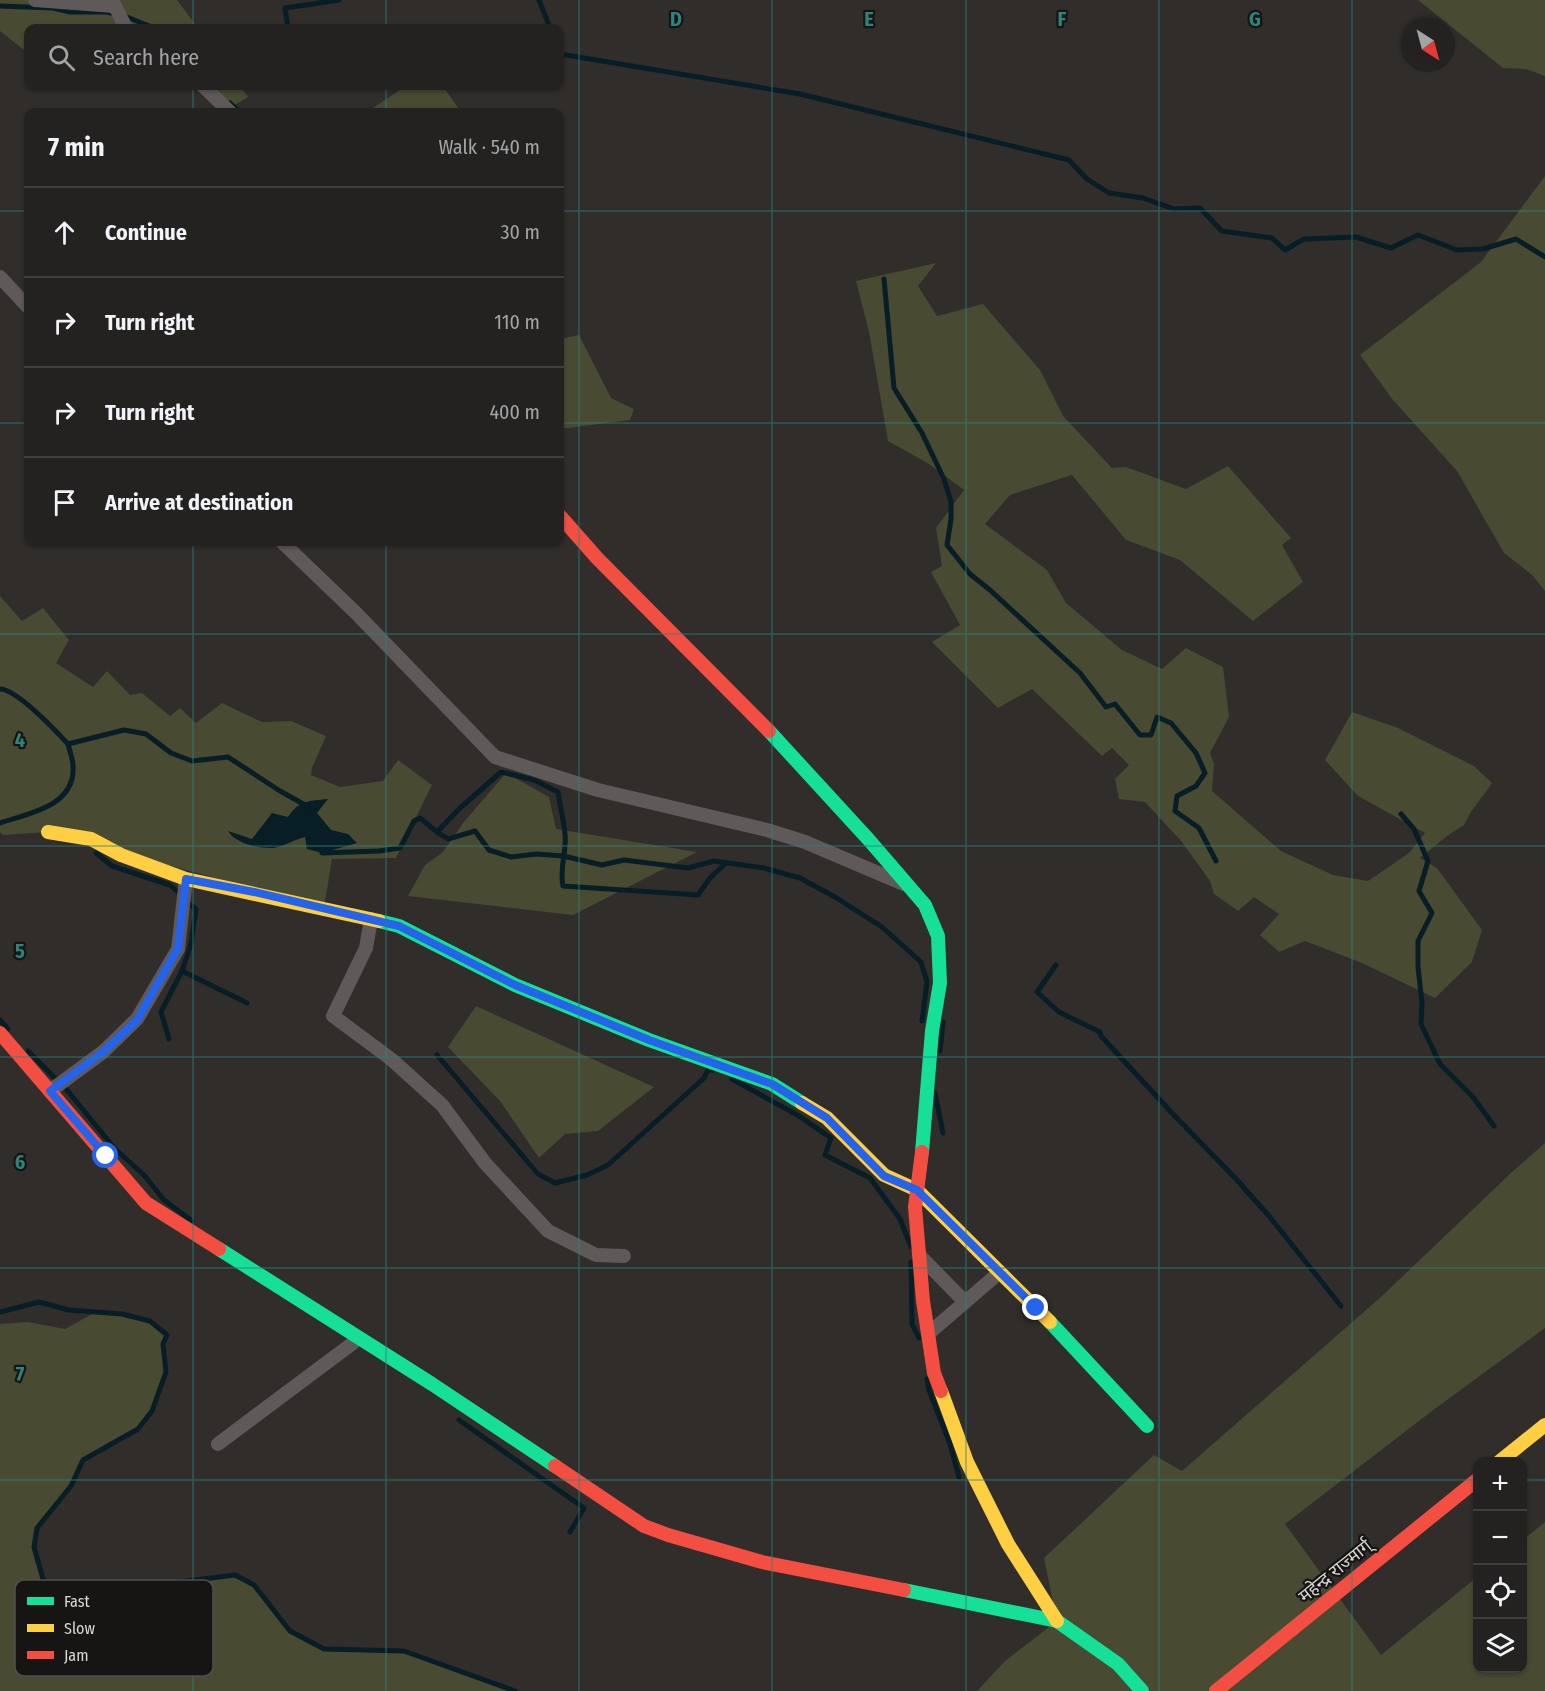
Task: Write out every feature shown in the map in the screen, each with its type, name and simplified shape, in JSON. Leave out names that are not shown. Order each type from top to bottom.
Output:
[{"type":"main road","points":[[564,521],[597,558],[771,733],[925,905],[938,936],[940,983],[932,1031],[915,1207],[923,1301],[934,1373],[967,1462],[1008,1544],[1057,1621],[1118,1664],[1142,1691]]},
{"type":"main road","points":[[48,832],[91,839],[121,855],[186,879],[399,926],[515,985],[556,1003],[649,1040],[772,1084],[827,1118],[884,1176],[917,1190],[1075,1347],[1147,1426]]},
{"type":"main road","points":[[0,1033],[146,1203],[432,1384],[644,1526],[771,1564],[1057,1621]]},
{"type":"main road","points":[[1505,1457],[1545,1425]]},
{"type":"main road","name":"महेन्द्र राज्मार्ग्","points":[[1216,1691],[1473,1483]]},
{"type":"street","points":[[35,0],[113,3],[124,24]]},
{"type":"street","points":[[207,90],[226,108]]},
{"type":"street","points":[[0,277],[24,303]]},
{"type":"street","points":[[286,546],[356,613],[495,757],[598,790],[767,830],[805,842],[908,886]]},
{"type":"street","points":[[50,1091],[103,1052],[137,1020],[178,948],[186,879]]},
{"type":"street","points":[[370,919],[366,948],[333,1016],[391,1059],[442,1105],[485,1163],[548,1231],[596,1255],[624,1256]]},
{"type":"street","points":[[920,1256],[965,1302]]},
{"type":"street","points":[[928,1334],[1000,1272]]},
{"type":"street","points":[[218,1444],[357,1338]]},
{"type":"green space","points":[[0,0],[177,0],[195,24],[24,24],[24,50],[0,31]]},
{"type":"green space","points":[[1418,0],[1545,0],[1545,76],[1526,69],[1503,68],[1455,30],[1455,18],[1440,18]]},
{"type":"green space","points":[[207,90],[243,90],[248,97],[230,108],[225,108]]},
{"type":"green space","points":[[400,90],[446,90],[458,108],[373,108]]},
{"type":"green space","points":[[1545,176],[1545,591],[1532,575],[1504,553],[1457,471],[1393,400],[1360,355],[1481,262]]},
{"type":"green space","points":[[936,263],[918,286],[937,316],[983,304],[1040,370],[1063,416],[1112,468],[1126,467],[1186,489],[1228,466],[1291,538],[1282,545],[1303,582],[1253,621],[1180,560],[1126,540],[1072,475],[1010,495],[985,524],[1047,570],[1066,603],[1122,650],[1162,669],[1186,648],[1223,667],[1229,717],[1210,753],[1214,764],[1212,791],[1281,851],[1333,875],[1368,881],[1409,853],[1425,833],[1358,796],[1325,760],[1352,712],[1398,728],[1474,766],[1492,783],[1464,825],[1420,858],[1437,868],[1482,930],[1472,962],[1435,998],[1362,963],[1305,941],[1279,952],[1260,935],[1279,914],[1254,897],[1238,911],[1214,894],[1210,881],[1182,842],[1145,802],[1119,799],[1115,779],[1129,765],[1112,748],[1102,756],[1032,689],[998,708],[932,642],[960,625],[931,572],[942,566],[936,528],[964,490],[929,464],[888,441],[869,332],[856,281]]},
{"type":"green space","points":[[579,335],[611,398],[634,409],[630,420],[564,428],[564,338]]},
{"type":"green space","points":[[0,596],[22,621],[43,608],[69,640],[56,663],[93,687],[107,671],[130,695],[142,693],[170,716],[180,708],[196,723],[222,703],[262,722],[291,721],[326,736],[311,775],[340,787],[383,781],[398,760],[432,785],[396,858],[332,859],[324,908],[48,832],[3,835],[0,832]]},
{"type":"green space","points":[[506,773],[549,797],[556,829],[697,852],[573,915],[408,896],[425,865],[443,852],[463,823]]},
{"type":"green space","points":[[476,1006],[654,1087],[598,1131],[565,1134],[539,1158],[500,1101],[448,1047]]},
{"type":"green space","points":[[1545,1143],[1545,1328],[1285,1524],[1381,1655],[1473,1580],[1473,1673],[1527,1673],[1527,1537],[1545,1522],[1545,1691],[977,1691],[1005,1661],[1057,1621],[1044,1558],[1154,1455],[1182,1471],[1382,1296]]},
{"type":"green space","points":[[96,1312],[122,1314],[150,1321],[167,1335],[163,1344],[166,1372],[152,1411],[138,1429],[83,1460],[71,1486],[37,1528],[34,1547],[45,1580],[15,1580],[15,1676],[213,1676],[213,1580],[195,1580],[235,1575],[254,1585],[290,1631],[324,1649],[404,1651],[515,1691],[0,1691],[0,1324],[28,1322],[65,1329]]},
{"type":"water","points":[[328,799],[317,813],[331,830],[348,834],[357,843],[322,853],[307,849],[305,837],[280,847],[267,848],[242,842],[228,831],[252,839],[272,813],[288,817],[300,804]]},
{"type":"waterway","points":[[287,24],[285,8],[339,0]]},
{"type":"waterway","points":[[539,0],[548,24]]},
{"type":"waterway","points":[[0,6],[53,8],[70,12],[107,12],[144,24]]},
{"type":"waterway","points":[[564,55],[800,94],[1069,160],[1087,179],[1109,193],[1143,198],[1174,209],[1200,208],[1222,231],[1272,238],[1285,250],[1304,239],[1356,237],[1391,248],[1418,235],[1457,250],[1483,249],[1516,239],[1545,257]]},
{"type":"waterway","points":[[230,103],[236,108]]},
{"type":"waterway","points":[[884,279],[894,388],[922,433],[944,479],[951,502],[947,545],[970,574],[1080,673],[1106,707],[1115,704],[1140,735],[1151,735],[1157,717],[1171,723],[1196,753],[1205,773],[1196,786],[1177,796],[1175,811],[1199,828],[1216,861]]},
{"type":"waterway","points":[[0,689],[8,691],[26,703],[68,744],[124,730],[146,734],[171,753],[192,761],[228,757],[307,806]]},
{"type":"waterway","points":[[0,823],[48,806],[67,791],[72,780],[73,767],[68,744]]},
{"type":"waterway","points":[[437,832],[501,772],[534,780],[558,792],[565,834],[563,886],[698,895],[710,878],[726,863]]},
{"type":"waterway","points":[[1401,814],[1414,829],[1428,861],[1419,891],[1432,913],[1418,941],[1421,1024],[1440,1064],[1473,1097],[1494,1126]]},
{"type":"waterway","points":[[322,853],[400,848],[414,821],[420,818],[448,839],[475,831],[489,850],[511,857],[536,854],[563,856],[602,865],[624,860],[688,868],[714,861],[764,868],[800,878],[882,927],[921,962],[927,982],[922,1021]]},
{"type":"waterway","points":[[96,853],[112,866],[170,885],[179,893]]},
{"type":"waterway","points":[[182,971],[191,944],[196,909],[188,903]]},
{"type":"waterway","points":[[1056,965],[1037,992],[1059,1012],[1100,1032],[1101,1036],[1269,1216],[1341,1306]]},
{"type":"waterway","points":[[169,1039],[161,1012],[182,971],[247,1003]]},
{"type":"waterway","points":[[0,1020],[8,1029]]},
{"type":"waterway","points":[[940,1051],[943,1022]]},
{"type":"waterway","points":[[28,1051],[67,1090],[115,1149],[144,1175],[164,1200],[192,1221]]},
{"type":"waterway","points":[[437,1055],[538,1174],[555,1183],[587,1175],[608,1165],[704,1078],[708,1070],[713,1070]]},
{"type":"waterway","points":[[732,1079],[799,1116],[831,1138],[825,1155],[870,1178],[900,1219],[911,1247]]},
{"type":"waterway","points":[[935,1093],[943,1133]]},
{"type":"waterway","points":[[911,1262],[912,1324],[919,1338]]},
{"type":"waterway","points":[[0,1312],[39,1302],[69,1310],[122,1314],[150,1321],[167,1335],[163,1344],[166,1372],[152,1411],[138,1429],[83,1460],[71,1486],[37,1528],[34,1547],[44,1580]]},
{"type":"waterway","points":[[927,1379],[959,1477]]},
{"type":"waterway","points":[[459,1420],[584,1508],[570,1532]]},
{"type":"waterway","points":[[195,1580],[235,1575],[254,1585],[290,1631],[324,1649],[404,1651],[515,1691]]},
{"type":"traffic: fast","points":[[769,731],[925,905],[938,936],[940,983],[932,1031],[922,1152]]},
{"type":"traffic: fast","points":[[379,921],[399,926],[515,985],[649,1040],[772,1084],[802,1103]]},
{"type":"traffic: fast","points":[[219,1249],[432,1384],[555,1466]]},
{"type":"traffic: fast","points":[[1050,1322],[1147,1426]]},
{"type":"traffic: fast","points":[[904,1590],[1057,1621],[1118,1664],[1142,1691]]},
{"type":"traffic: slow","points":[[48,832],[91,839],[121,855],[186,879],[379,921]]},
{"type":"traffic: slow","points":[[802,1103],[827,1118],[884,1175],[917,1190],[1050,1322]]},
{"type":"traffic: slow","points":[[941,1391],[967,1462],[1008,1544],[1057,1621]]},
{"type":"traffic: slow","points":[[1505,1457],[1545,1425]]},
{"type":"traffic: jam","points":[[564,521],[597,558],[769,731]]},
{"type":"traffic: jam","points":[[0,1033],[146,1203],[219,1249]]},
{"type":"traffic: jam","points":[[922,1152],[915,1207],[923,1301],[934,1373],[941,1391]]},
{"type":"traffic: jam","points":[[555,1466],[644,1526],[668,1535],[762,1562],[904,1590]]},
{"type":"traffic: jam","points":[[1216,1691],[1473,1483]]},
{"type":"route","points":[[106,1156],[50,1091],[103,1052],[137,1020],[178,948],[186,879],[254,892],[399,926],[515,985],[649,1040],[772,1084],[827,1118],[884,1176],[917,1190],[1036,1308]]}]
